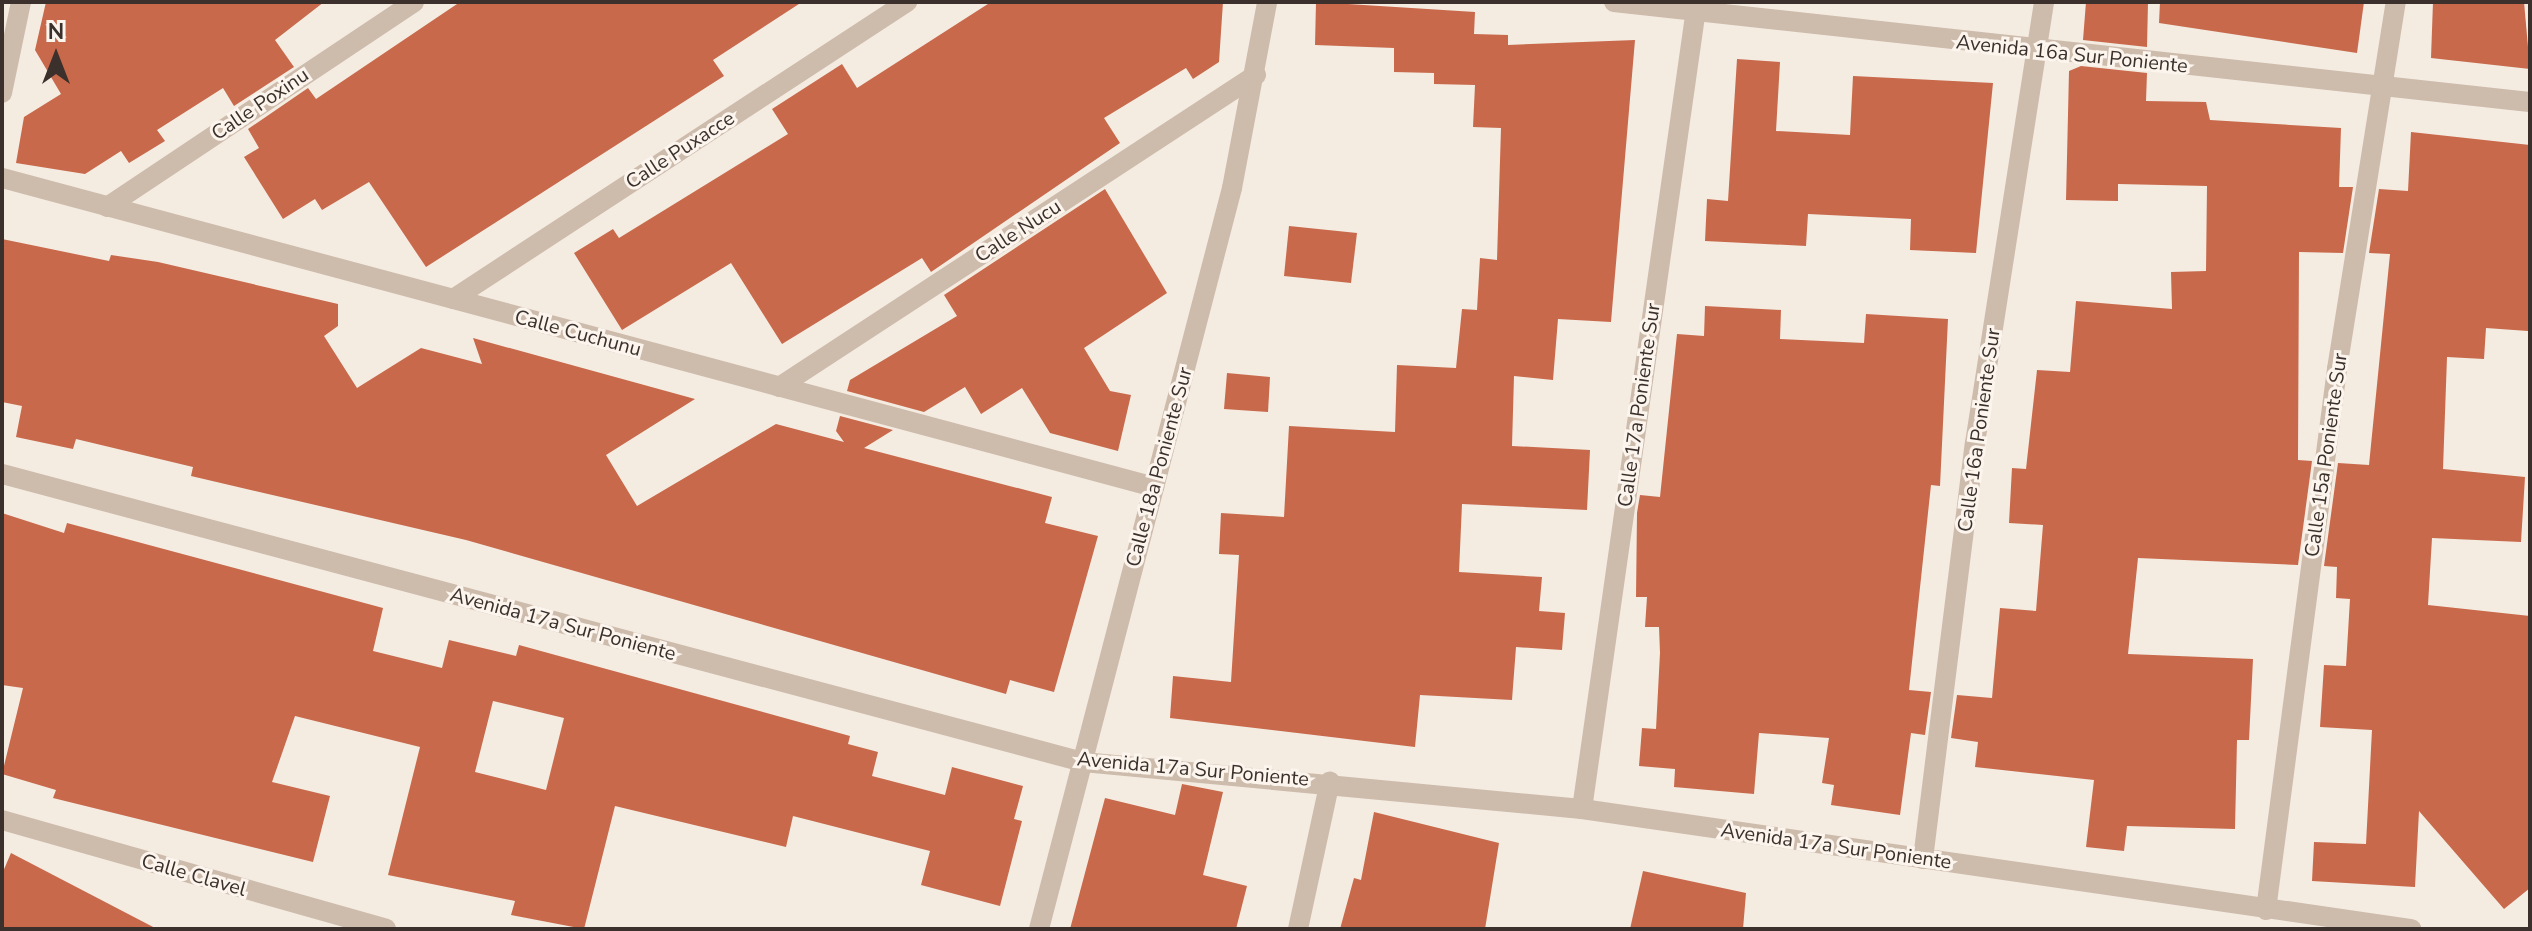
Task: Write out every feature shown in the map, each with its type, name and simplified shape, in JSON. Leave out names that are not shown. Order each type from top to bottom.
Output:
[{"type":"street","points":[[2,93],[21,2]]},
{"type":"street","name":"Calle Poxinu","points":[[107,207],[414,2]]},
{"type":"street","name":"Calle Puxacce","points":[[453,299],[907,2]]},
{"type":"street","name":"Calle 18a Poniente Sur","points":[[1039,929],[1154,487],[1256,75],[1267,2]]},
{"type":"street","name":"Avenida 16a Sur Poniente","points":[[1614,2],[1696,5],[2037,51],[2530,102]]},
{"type":"street","name":"Calle 16a Poniente Sur","points":[[1923,859],[1975,443],[2044,2]]},
{"type":"street","name":"Calle 15a Poniente Sur","points":[[2266,910],[2337,369],[2396,2]]},
{"type":"street","name":"Calle 17a Poniente Sur","points":[[1582,809],[1696,5]]},
{"type":"street","name":"Calle Nucu","points":[[779,387],[1256,75]]},
{"type":"street","name":"Calle Cuchunu","points":[[2,178],[1154,487]]},
{"type":"street","name":"Avenida 17a Sur Poniente","points":[[2,474],[1083,762],[1330,781],[1582,809],[2411,929]]},
{"type":"street","points":[[1298,929],[1330,781]]},
{"type":"street","name":"Calle Clavel","points":[[2,820],[386,929]]},
{"type":"building","points":[[46,2],[324,2],[275,40],[294,67],[234,106],[223,88],[157,130],[165,141],[129,163],[121,151],[85,174],[16,163],[24,117],[61,94],[35,50]]},
{"type":"building","points":[[460,2],[802,2],[713,60],[724,76],[426,267],[369,182],[322,210],[315,199],[283,219],[244,157],[259,148],[248,129],[308,88],[316,99]]},
{"type":"building","points":[[991,2],[1223,2],[1219,62],[1193,79],[1186,68],[1104,118],[1120,143],[931,272],[922,258],[782,344],[731,263],[622,330],[574,253],[613,229],[619,238],[788,134],[772,109],[842,64],[857,88]]},
{"type":"building","points":[[1316,2],[1475,12],[1474,34],[1508,35],[1508,45],[1635,40],[1611,322],[1558,319],[1553,380],[1514,376],[1512,446],[1590,450],[1587,510],[1462,504],[1459,572],[1542,577],[1539,611],[1565,613],[1562,650],[1516,647],[1512,700],[1420,695],[1415,747],[1170,718],[1173,676],[1231,682],[1239,555],[1219,554],[1221,513],[1284,517],[1289,426],[1395,432],[1397,365],[1456,368],[1462,309],[1477,310],[1480,258],[1497,260],[1501,128],[1473,127],[1475,85],[1434,84],[1434,73],[1394,72],[1394,48],[1315,45]]},
{"type":"building","points":[[2086,2],[2148,2],[2147,47],[2083,40]]},
{"type":"building","points":[[2160,2],[2364,2],[2357,53],[2159,23]]},
{"type":"building","points":[[2433,2],[2524,2],[2530,69],[2431,58]]},
{"type":"building","points":[[1737,59],[1780,62],[1776,131],[1850,135],[1853,76],[1993,83],[1976,253],[1910,250],[1911,219],[1808,214],[1806,246],[1705,241],[1707,199],[1728,201]]},
{"type":"building","points":[[2081,66],[2147,73],[2146,101],[2206,102],[2210,120],[2341,128],[2339,187],[2353,187],[2343,253],[2299,252],[2298,460],[2312,461],[2298,565],[2138,558],[2128,654],[2253,659],[2249,740],[2237,740],[2235,829],[2127,826],[2124,851],[2086,847],[2094,780],[1975,767],[1978,742],[1951,738],[1957,695],[1992,698],[2000,608],[2036,611],[2043,525],[2009,523],[2012,468],[2026,469],[2037,370],[2070,372],[2076,301],[2172,309],[2171,272],[2206,271],[2207,186],[2118,184],[2118,201],[2066,200],[2069,71]]},
{"type":"building","points":[[2411,132],[2530,145],[2528,331],[2486,328],[2484,359],[2447,357],[2443,469],[2525,477],[2521,542],[2432,538],[2428,605],[2530,616],[2530,888],[2504,909],[2419,811],[2415,887],[2312,881],[2314,842],[2366,844],[2372,730],[2320,727],[2324,665],[2346,666],[2350,599],[2336,598],[2337,567],[2324,566],[2338,463],[2369,465],[2390,254],[2369,253],[2379,189],[2408,191]]},
{"type":"building","points":[[1105,189],[1167,293],[1084,348],[1110,391],[1131,395],[1118,451],[1050,433],[1022,388],[981,414],[965,387],[924,412],[847,391],[850,380],[957,316],[944,295]]},
{"type":"building","points":[[1289,226],[1357,233],[1351,283],[1284,276]]},
{"type":"building","points":[[2,239],[109,261],[111,255],[158,262],[338,304],[338,326],[324,336],[357,388],[421,348],[482,364],[473,338],[695,399],[606,455],[637,506],[776,424],[844,442],[836,431],[840,416],[893,430],[864,448],[1052,497],[1045,523],[1098,536],[1054,692],[1010,680],[1006,694],[466,540],[191,476],[193,467],[76,439],[73,449],[16,437],[22,406],[2,402]]},
{"type":"building","points":[[1705,306],[1781,310],[1780,339],[1864,343],[1866,314],[1948,319],[1940,486],[1931,485],[1909,690],[1931,692],[1925,735],[1911,733],[1900,815],[1831,805],[1834,785],[1822,783],[1829,738],[1759,733],[1754,794],[1674,787],[1675,769],[1639,766],[1642,728],[1656,729],[1660,653],[1659,627],[1645,627],[1647,597],[1636,597],[1637,513],[1640,495],[1660,497],[1677,334],[1704,336]]},
{"type":"building","points":[[1227,373],[1270,377],[1268,412],[1224,409]]},
{"type":"building","points":[[2,513],[64,533],[67,523],[383,608],[373,651],[442,668],[449,640],[516,656],[519,645],[850,736],[848,744],[878,752],[872,776],[945,795],[952,767],[1023,786],[1014,819],[1022,821],[1000,906],[921,885],[930,851],[793,816],[786,847],[615,806],[584,929],[511,915],[515,901],[388,875],[420,747],[295,716],[272,782],[330,796],[313,862],[53,798],[56,790],[2,774],[23,688],[2,685]],"holes":[[[493,701],[564,718],[546,790],[475,772]]]},
{"type":"building","points":[[1182,784],[1223,792],[1203,875],[1247,886],[1236,929],[1070,929],[1105,798],[1175,815]]},
{"type":"building","points":[[1374,812],[1499,843],[1485,929],[1340,929],[1354,878],[1361,880]]},
{"type":"building","points":[[11,853],[157,929],[2,929],[2,874]]},
{"type":"building","points":[[1643,871],[1746,893],[1743,929],[1630,929]]}]
